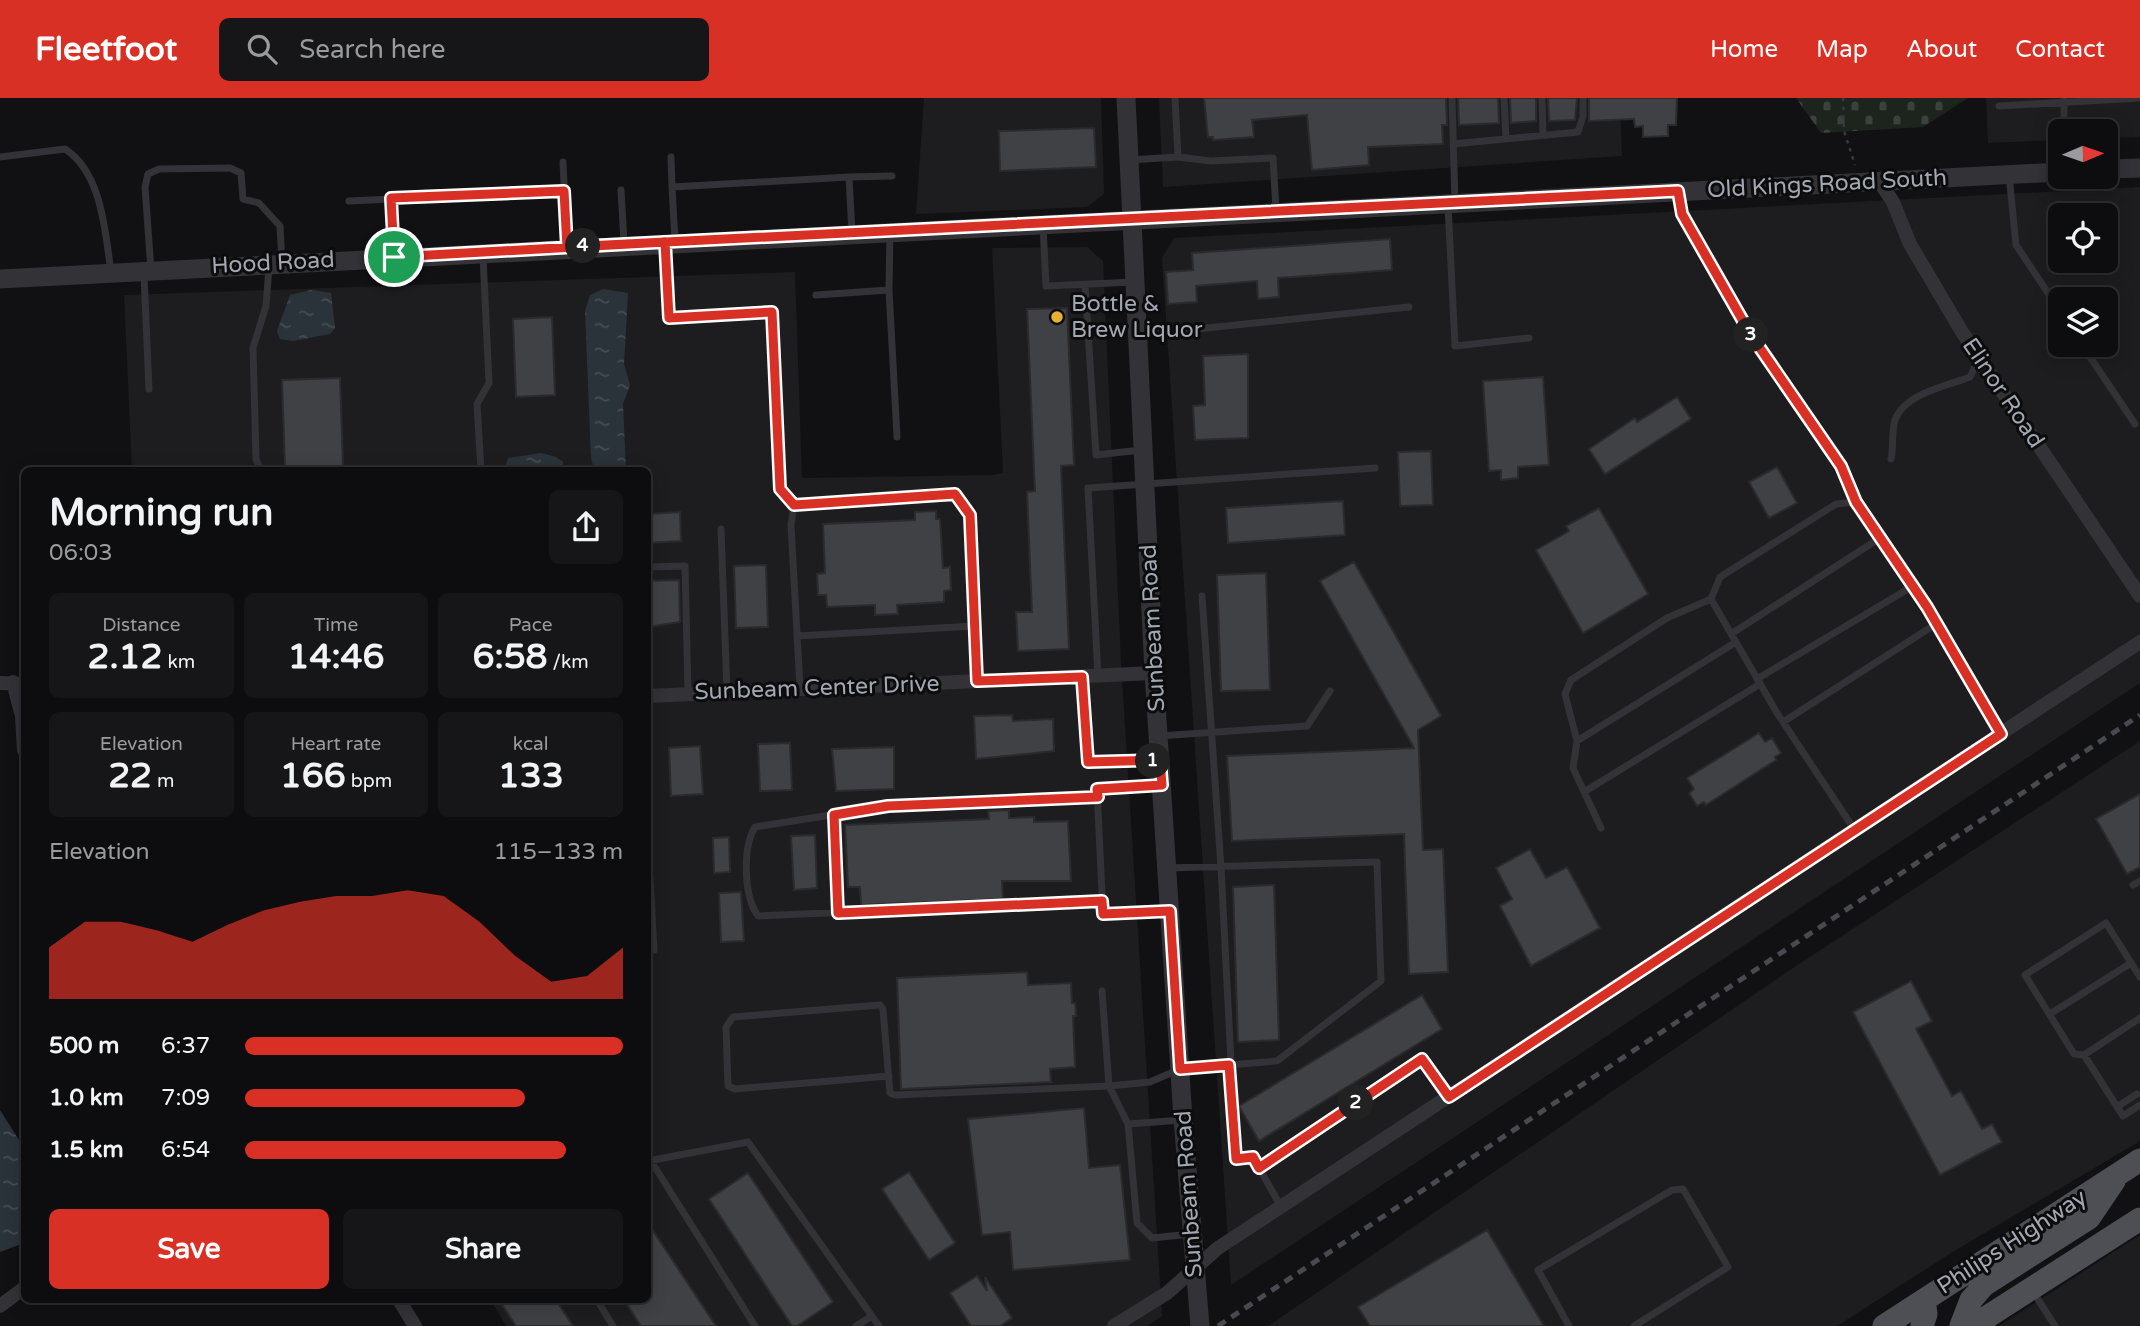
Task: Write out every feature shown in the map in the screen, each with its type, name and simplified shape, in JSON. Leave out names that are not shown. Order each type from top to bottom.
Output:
[{"type":"main road","name":"Philips Highway","points":[[1884,1326],[2140,1160]]},
{"type":"main road","points":[[1961,1326],[1971,1300],[1984,1285],[2089,1218],[2120,1173]]},
{"type":"main road","points":[[1973,1326],[2140,1219]]},
{"type":"main road","points":[[1922,1326],[1926,1314],[1924,1300]]},
{"type":"street","name":"Sunbeam Road","points":[[1126,98],[1154,673],[1199,1326]]},
{"type":"street","points":[[2118,169],[2140,168]]},
{"type":"street","name":"Old Kings Road South","points":[[1133,220],[2048,172]]},
{"type":"street","name":"Elinor Road","points":[[1879,181],[1893,202],[1910,244],[1979,359],[2140,596]]},
{"type":"street","name":"Hood Road","points":[[0,279],[624,244],[1133,220]]},
{"type":"street","points":[[1114,1326],[1167,1293],[1218,1248],[2140,642]]},
{"type":"street","name":"Sunbeam Center Drive","points":[[651,696],[1154,673]]},
{"type":"street","points":[[13,683],[21,712]]},
{"type":"street","points":[[0,1306],[21,1290]]},
{"type":"street","points":[[401,1303],[415,1326]]},
{"type":"lane","points":[[1175,98],[1178,157]]},
{"type":"lane","points":[[1452,98],[1451,204],[1455,346],[1529,338]]},
{"type":"lane","points":[[1504,98],[1506,139]]},
{"type":"lane","points":[[1542,98],[1543,135]]},
{"type":"lane","points":[[1453,144],[1578,132],[1583,116],[1583,98]]},
{"type":"lane","points":[[1999,106],[2064,100],[2140,98]]},
{"type":"lane","points":[[2064,100],[2064,119]]},
{"type":"lane","points":[[0,157],[65,149],[80,159],[90,174],[106,237],[111,272]]},
{"type":"lane","points":[[671,157],[669,318],[772,312],[780,489],[794,505],[791,525],[800,688]]},
{"type":"lane","points":[[1129,160],[1178,157],[1211,161],[1273,158],[1276,212]]},
{"type":"lane","points":[[563,162],[567,247]]},
{"type":"lane","points":[[149,388],[145,187],[148,174],[159,169],[230,168],[241,173],[243,199],[259,203],[280,226],[276,263],[253,348],[256,459],[259,467]]},
{"type":"lane","points":[[2009,174],[2016,244],[2048,292]]},
{"type":"lane","points":[[672,187],[892,176]]},
{"type":"lane","points":[[849,177],[852,234]]},
{"type":"lane","points":[[621,190],[624,244]]},
{"type":"lane","points":[[349,201],[564,191]]},
{"type":"lane","points":[[1678,191],[1682,214],[1751,335],[1841,466],[1856,502],[1913,586],[2001,734]]},
{"type":"lane","points":[[391,198],[394,257]]},
{"type":"lane","points":[[1043,225],[1046,286],[1136,282]]},
{"type":"lane","points":[[890,232],[889,290],[897,438]]},
{"type":"lane","points":[[481,467],[477,404],[489,383],[483,252]]},
{"type":"lane","points":[[1086,285],[1096,455],[1144,450]]},
{"type":"lane","points":[[816,295],[889,290]]},
{"type":"lane","points":[[1138,335],[1409,307]]},
{"type":"lane","points":[[2090,357],[2135,424]]},
{"type":"lane","points":[[1891,459],[1896,418],[1905,406],[1934,388],[1970,377],[1979,359]]},
{"type":"lane","points":[[1098,677],[1088,488],[1375,468]]},
{"type":"lane","points":[[794,505],[955,494],[970,515],[977,681]]},
{"type":"lane","points":[[1601,828],[1573,768],[1577,741],[1565,694],[1571,680],[1667,618],[1711,599],[1720,577],[1836,504],[1856,502]]},
{"type":"lane","points":[[721,529],[727,691]]},
{"type":"lane","points":[[1731,634],[1880,538]]},
{"type":"lane","points":[[651,567],[685,566],[688,693]]},
{"type":"lane","points":[[1584,792],[1913,586]]},
{"type":"lane","points":[[1202,596],[1221,867],[1229,1065],[1236,1159],[1253,1157],[1281,1208]]},
{"type":"lane","points":[[1711,599],[1783,722],[1854,829]]},
{"type":"lane","points":[[1783,722],[1936,624]]},
{"type":"lane","points":[[797,636],[975,626]]},
{"type":"lane","points":[[1577,741],[1736,642]]},
{"type":"lane","points":[[1082,677],[1088,762],[1160,760]]},
{"type":"lane","points":[[1158,736],[1307,726],[1330,691]]},
{"type":"lane","points":[[1162,785],[1097,789],[1102,901],[1103,914],[1170,911]]},
{"type":"lane","points":[[1098,797],[888,806],[755,827],[747,840],[749,904],[758,916],[1102,901]]},
{"type":"lane","points":[[834,815],[838,913]]},
{"type":"lane","points":[[888,1076],[734,1089],[728,1086],[726,1027],[733,1017],[880,1005],[890,1093],[895,1095],[1109,1086],[1150,1082],[1180,1069],[1277,1061],[1381,981],[1377,862],[1167,868]]},
{"type":"lane","points":[[651,898],[654,950]]},
{"type":"lane","points":[[2140,977],[2106,923],[2025,975],[2074,1054],[2084,1055],[2140,1018]]},
{"type":"lane","points":[[2050,1014],[2131,963]]},
{"type":"lane","points":[[1102,991],[1109,1086],[1128,1124],[1138,1223],[1152,1238],[1191,1234]]},
{"type":"lane","points":[[2084,1055],[2123,1116],[2140,1105]]},
{"type":"lane","points":[[1259,1168],[1422,1059],[1449,1097]]},
{"type":"lane","points":[[2117,1107],[2137,1094]]},
{"type":"lane","points":[[1128,1124],[1183,1119]]},
{"type":"lane","points":[[651,1161],[748,1142],[879,1326]]},
{"type":"lane","points":[[651,1164],[755,1326]]},
{"type":"lane","points":[[1569,1326],[1538,1270],[1672,1190],[1683,1189],[1728,1267],[1634,1326]]},
{"type":"lane","points":[[2031,1289],[2055,1326]]},
{"type":"lane","points":[[599,1303],[613,1326]]},
{"type":"lane","points":[[856,1326],[872,1316]]},
{"type":"path","points":[[1843,98],[1844,131],[1855,161],[1857,183]]},
{"type":"shaded area","points":[[924,98],[1101,98],[1104,194],[1087,207],[916,214]]},
{"type":"shaded area","points":[[1159,98],[1620,98],[1622,156],[1163,187]]},
{"type":"shaded area","points":[[1986,98],[2140,98],[2140,137],[2118,138],[2118,119],[2048,119],[2048,140],[1988,143]]},
{"type":"shaded area","points":[[2140,187],[2140,683],[1231,1285],[1162,258],[1174,238]]},
{"type":"shaded area","points":[[1087,247],[1103,261],[1121,662],[1162,1316],[1147,1326],[506,1326],[493,1303],[651,1303],[651,467],[132,467],[124,295],[795,272],[802,478],[992,475],[1003,473],[992,248]]},
{"type":"shaded area","points":[[2140,741],[2140,1141],[1956,1250],[1837,1326],[1268,1326],[1793,968]]},
{"type":"shaded area","points":[[2140,1235],[2140,1326],[1999,1326],[2030,1306]]},
{"type":"green space","points":[[1796,98],[1968,98],[1923,127],[1821,133]]},
{"type":"water","points":[[603,289],[628,293],[624,364],[630,385],[623,404],[626,467],[593,467],[591,457],[585,311],[590,295]]},
{"type":"water","points":[[311,290],[331,293],[335,328],[330,334],[293,341],[280,339],[277,331],[290,295]]},
{"type":"water","points":[[541,453],[556,457],[563,462],[562,467],[505,467],[508,458]]},
{"type":"water","points":[[0,1110],[21,1143],[21,1244],[0,1252]]},
{"type":"building","points":[[1204,98],[1446,98],[1447,125],[1442,125],[1443,144],[1368,147],[1369,165],[1312,170],[1307,115],[1252,120],[1254,137],[1213,140],[1213,137],[1208,137]]},
{"type":"building","points":[[1458,98],[1498,98],[1499,123],[1459,125]]},
{"type":"building","points":[[1510,98],[1536,98],[1536,121],[1511,123]]},
{"type":"building","points":[[1548,98],[1577,98],[1575,120],[1549,121]]},
{"type":"building","points":[[1589,98],[1677,98],[1676,125],[1668,125],[1668,136],[1643,137],[1643,126],[1635,127],[1634,119],[1589,121]]},
{"type":"building","points":[[1094,128],[1096,167],[1000,171],[999,131]]},
{"type":"building","points":[[1390,239],[1392,270],[1278,278],[1279,297],[1258,299],[1257,281],[1196,286],[1197,302],[1168,304],[1166,272],[1193,270],[1192,253]]},
{"type":"building","points":[[1067,308],[1074,465],[1061,466],[1069,649],[1018,651],[1016,612],[1032,612],[1027,492],[1035,491],[1027,309]]},
{"type":"building","points":[[552,317],[555,395],[516,397],[513,319]]},
{"type":"building","points":[[1248,354],[1248,438],[1195,440],[1193,406],[1205,405],[1203,356]]},
{"type":"building","points":[[1543,377],[1549,465],[1518,467],[1518,478],[1501,480],[1501,470],[1489,471],[1483,381]]},
{"type":"building","points":[[340,378],[343,466],[285,467],[282,380]]},
{"type":"building","points":[[1677,397],[1691,419],[1605,474],[1589,449],[1635,418],[1637,422]]},
{"type":"building","points":[[1431,451],[1433,505],[1400,506],[1398,452]]},
{"type":"building","points":[[1777,467],[1797,503],[1769,518],[1749,482]]},
{"type":"building","points":[[1343,501],[1345,535],[1228,543],[1226,508]]},
{"type":"building","points":[[1599,508],[1648,594],[1583,633],[1536,550],[1569,531],[1566,526]]},
{"type":"building","points":[[936,511],[936,519],[940,519],[943,568],[950,567],[951,590],[944,591],[944,602],[897,605],[898,614],[875,615],[875,605],[827,607],[826,595],[818,595],[817,574],[825,573],[823,524],[915,520],[915,512]]},
{"type":"building","points":[[680,512],[681,541],[651,543],[651,514]]},
{"type":"building","points":[[1354,562],[1441,716],[1418,730],[1423,850],[1443,849],[1448,972],[1409,974],[1404,834],[1232,841],[1227,756],[1414,748],[1320,581]]},
{"type":"building","points":[[766,565],[768,627],[736,628],[734,566]]},
{"type":"building","points":[[1266,573],[1270,690],[1221,691],[1217,575]]},
{"type":"building","points":[[679,580],[680,622],[651,627],[651,581]]},
{"type":"building","points":[[1012,715],[1013,721],[1053,719],[1054,751],[976,759],[974,716]]},
{"type":"building","points":[[1759,733],[1765,742],[1772,738],[1781,753],[1775,757],[1776,760],[1706,805],[1704,802],[1697,806],[1689,793],[1694,789],[1687,778]]},
{"type":"building","points":[[790,743],[792,790],[760,791],[758,744]]},
{"type":"building","points":[[700,746],[703,794],[671,796],[669,748]]},
{"type":"building","points":[[894,747],[894,789],[836,791],[832,749]]},
{"type":"building","points":[[2140,794],[2140,867],[2127,874],[2096,819]]},
{"type":"building","points":[[1009,810],[1009,818],[1034,817],[1034,822],[1068,821],[1071,881],[1002,881],[1003,899],[861,905],[860,887],[848,887],[845,825],[989,819],[988,811]]},
{"type":"building","points":[[815,835],[817,888],[794,890],[791,836]]},
{"type":"building","points":[[729,837],[730,872],[714,873],[713,838]]},
{"type":"building","points":[[1530,849],[1546,878],[1567,867],[1600,928],[1531,966],[1500,906],[1512,899],[1496,868]]},
{"type":"building","points":[[1274,885],[1279,1040],[1238,1042],[1233,887]]},
{"type":"building","points":[[741,892],[744,941],[721,942],[719,893]]},
{"type":"building","points":[[1027,972],[1028,985],[1071,983],[1076,1016],[1073,1016],[1075,1067],[1050,1069],[1051,1082],[901,1089],[897,978]]},
{"type":"building","points":[[1911,981],[1932,1021],[1916,1029],[1952,1096],[1961,1091],[1982,1129],[1992,1124],[2002,1142],[1940,1175],[1853,1012]]},
{"type":"building","points":[[1422,995],[1442,1029],[1259,1141],[1239,1106]]},
{"type":"building","points":[[1084,1108],[1089,1168],[1120,1165],[1130,1260],[1013,1270],[1010,1232],[982,1235],[968,1119]]},
{"type":"building","points":[[909,1172],[955,1243],[929,1260],[882,1189]]},
{"type":"building","points":[[748,1173],[833,1302],[797,1326],[792,1326],[709,1199]]},
{"type":"building","points":[[651,1228],[716,1326],[641,1326],[626,1303],[651,1303]]},
{"type":"building","points":[[1487,1230],[1544,1326],[1370,1326],[1358,1307]]},
{"type":"building","points":[[977,1276],[987,1291],[985,1277],[1012,1318],[1000,1326],[971,1326],[950,1293]]},
{"type":"building","points":[[501,1303],[558,1303],[573,1326],[516,1326]]},
{"type":"railway","points":[[1218,1326],[2140,715]]},
{"type":"place","name":"Bottle & Brew Liquor","points":[[1057,317]]},
{"type":"route","points":[[564,191],[567,247],[675,241],[1103,223],[1678,191],[1682,214],[1751,335],[1841,466],[1856,502],[1927,607],[2001,734],[1449,1097],[1422,1059],[1259,1168],[1253,1157],[1236,1159],[1229,1065],[1180,1069],[1170,911],[1103,914],[1102,901],[838,913],[834,815],[888,806],[1098,797],[1097,789],[1162,785],[1160,760],[1088,762],[1082,677],[977,681],[970,515],[955,494],[794,505],[780,489],[772,312],[669,318],[665,242],[394,257],[391,198],[564,191]]}]
